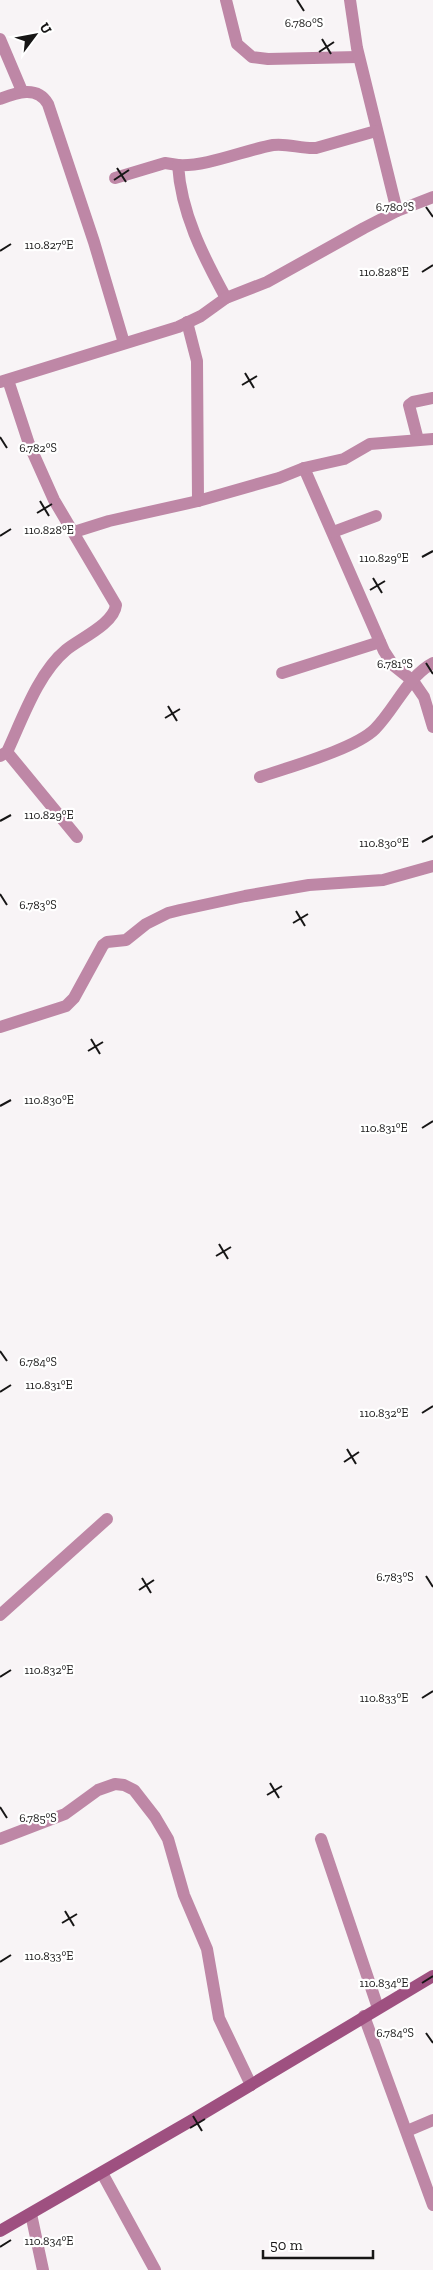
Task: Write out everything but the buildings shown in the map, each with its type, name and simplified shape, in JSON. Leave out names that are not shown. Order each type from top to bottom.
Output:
[{"type":"main road","points":[[0,2231],[102,2173],[433,1976]]},
{"type":"street","points":[[226,0],[237,44],[252,57],[268,59],[358,56]]},
{"type":"street","points":[[350,0],[358,56],[397,212]]},
{"type":"street","points":[[0,39],[22,91]]},
{"type":"street","points":[[0,99],[22,91],[38,94],[48,104],[94,242],[124,343]]},
{"type":"street","points":[[115,178],[165,163],[178,165],[202,163],[274,145],[288,144],[316,148],[376,130]]},
{"type":"street","points":[[178,165],[180,184],[188,217],[204,259],[226,298]]},
{"type":"street","points":[[77,837],[3,754],[48,669],[65,650],[102,626],[115,611],[116,605],[54,500],[4,381],[187,322],[200,316],[226,298],[267,282],[397,212],[433,197]]},
{"type":"street","points":[[187,322],[197,361],[198,501]]},
{"type":"street","points":[[418,440],[409,405],[412,402],[433,398]]},
{"type":"street","points":[[74,532],[109,521],[198,501],[279,478],[304,468],[344,459],[370,444],[433,439]]},
{"type":"street","points":[[304,468],[380,642],[393,665],[413,681],[424,697],[433,727]]},
{"type":"street","points":[[333,532],[376,516]]},
{"type":"street","points":[[282,673],[380,642]]},
{"type":"street","points":[[260,776],[340,749],[374,730],[422,670],[433,663]]},
{"type":"street","points":[[0,1027],[66,1006],[74,998],[103,945],[107,942],[126,940],[146,924],[168,913],[245,896],[309,885],[383,880],[433,866]]},
{"type":"street","points":[[0,1615],[107,1519]]},
{"type":"street","points":[[0,1838],[65,1814],[98,1790],[115,1784],[124,1785],[134,1790],[154,1816],[168,1839],[184,1895],[207,1949],[219,2018],[251,2085]]},
{"type":"street","points":[[321,1839],[378,2008]]},
{"type":"street","points":[[364,2016],[433,2205]]},
{"type":"street","points":[[407,2131],[433,2120]]},
{"type":"street","points":[[102,2173],[155,2270]]},
{"type":"street","points":[[31,2214],[43,2270]]}]
